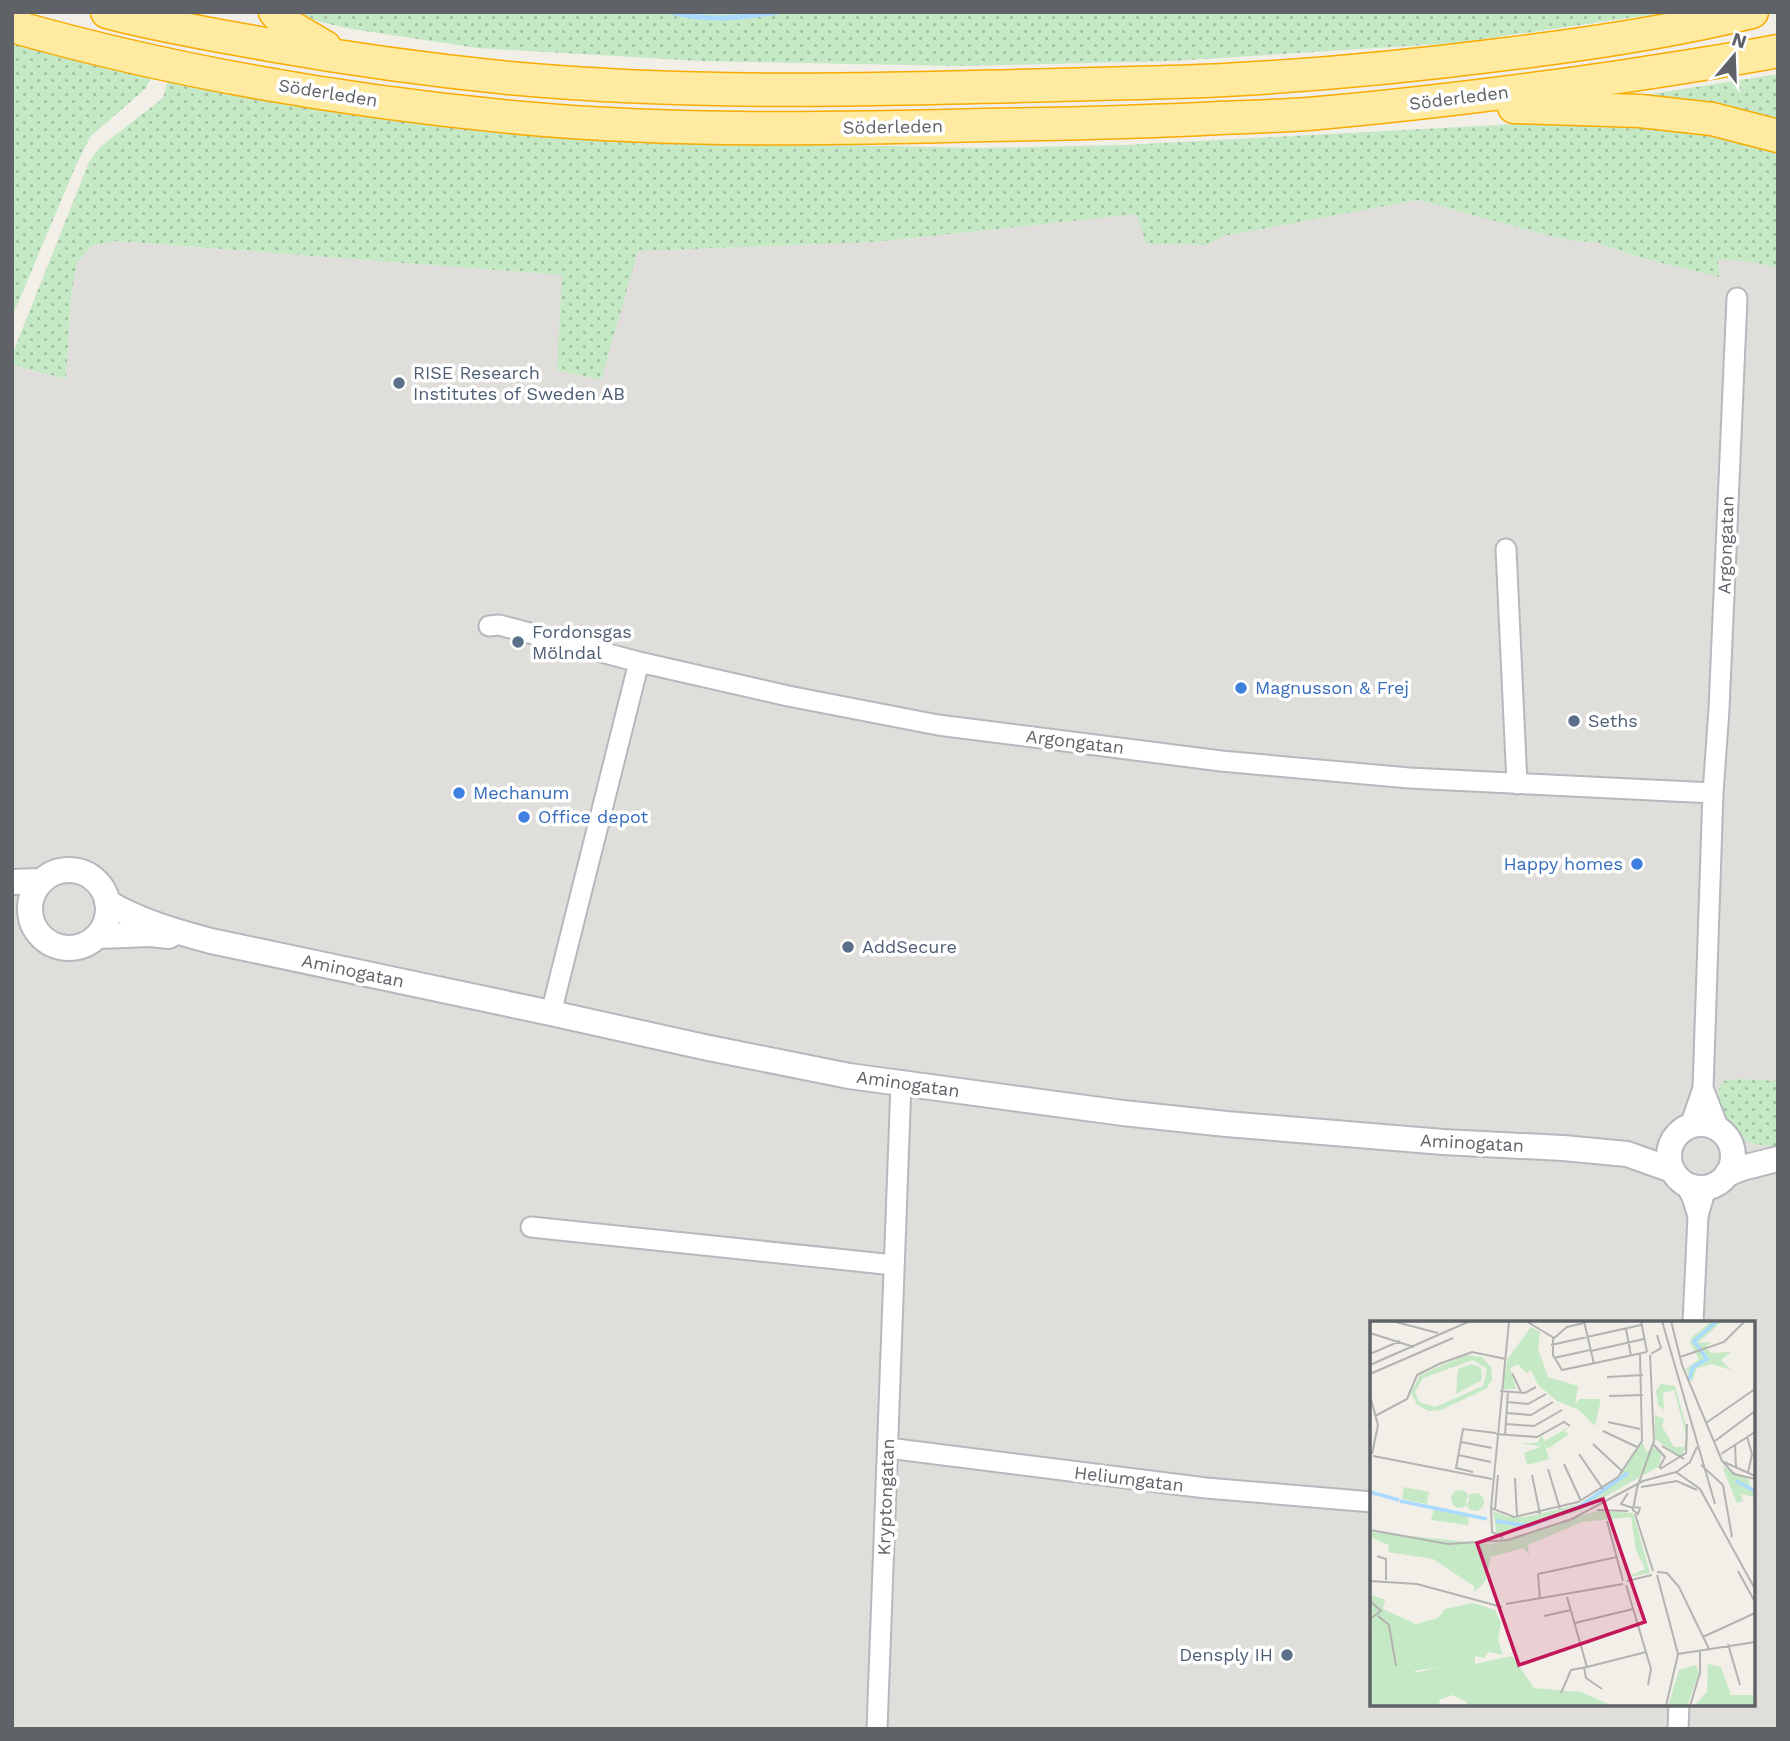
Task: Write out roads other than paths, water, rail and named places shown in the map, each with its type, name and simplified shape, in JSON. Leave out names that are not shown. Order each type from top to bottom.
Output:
[{"type":"highway","points":[[107,12],[345,58],[447,72],[670,87],[886,89],[1220,80],[1376,68],[1521,52],[1662,32],[1752,12]]},
{"type":"highway","points":[[275,12],[286,24],[345,58]]},
{"type":"highway","name":"Söderleden","points":[[12,26],[115,53],[239,79],[385,102],[524,118],[625,125],[726,127],[857,128],[1040,124],[1304,114],[1415,104],[1551,87],[1778,51]]},
{"type":"highway","points":[[1415,104],[1640,111],[1712,119],[1778,136]]},
{"type":"street","name":"Argongatan","points":[[1683,1131],[1703,1088],[1713,793],[1737,298]]},
{"type":"street","points":[[1506,549],[1517,784]]},
{"type":"street","name":"Argongatan","points":[[489,626],[499,625],[639,662],[788,696],[938,725],[1221,761],[1409,778],[1713,793]]},
{"type":"street","points":[[551,1013],[639,662]]},
{"type":"street","name":"Aminogatan","points":[[201,938],[150,934],[98,936],[79,948],[64,948],[49,944],[37,934],[22,914],[41,881],[57,872],[76,871],[100,885],[107,902],[118,909],[201,938],[849,1076],[1226,1124],[1627,1154],[1679,1177]]},
{"type":"street","name":"Aminogatan","points":[[12,882],[41,881]]},
{"type":"street","points":[[98,936],[107,920],[107,902]]},
{"type":"street","name":"Kryptongatan","points":[[877,1729],[901,1084]]},
{"type":"street","name":"Argongatan","points":[[1703,1088],[1725,1137]]},
{"type":"street","points":[[1698,1216],[1692,1197],[1679,1177],[1669,1153],[1683,1131],[1700,1124],[1710,1125],[1725,1137],[1756,1153],[1778,1158]]},
{"type":"street","name":"Aminogatan","points":[[1627,1154],[1683,1131]]},
{"type":"street","points":[[1693,1321],[1698,1216],[1704,1195],[1732,1165],[1733,1154],[1725,1137]]},
{"type":"street","points":[[1679,1177],[1702,1188],[1742,1168],[1778,1158]]},
{"type":"street","points":[[531,1227],[894,1265]]},
{"type":"street","name":"Heliumgatan","points":[[887,1448],[1206,1488],[1370,1502]]},
{"type":"street","points":[[1678,1729],[1679,1706]]},
{"type":"waterway","points":[[671,12],[724,18],[778,12]]},
{"type":"place","name":"RISE Research Institutes of Sweden AB","points":[[399,383]]},
{"type":"place","name":"Fordonsgas Mölndal","points":[[518,642]]},
{"type":"place","name":"Magnusson & Frej","points":[[1241,688]]},
{"type":"place","name":"Seths","points":[[1574,721]]},
{"type":"place","name":"Mechanum","points":[[459,793]]},
{"type":"place","name":"Office depot","points":[[524,817]]},
{"type":"place","name":"Happy homes","points":[[1637,864]]},
{"type":"place","name":"AddSecure","points":[[848,947]]},
{"type":"place","name":"Densply IH","points":[[1287,1655]]}]
